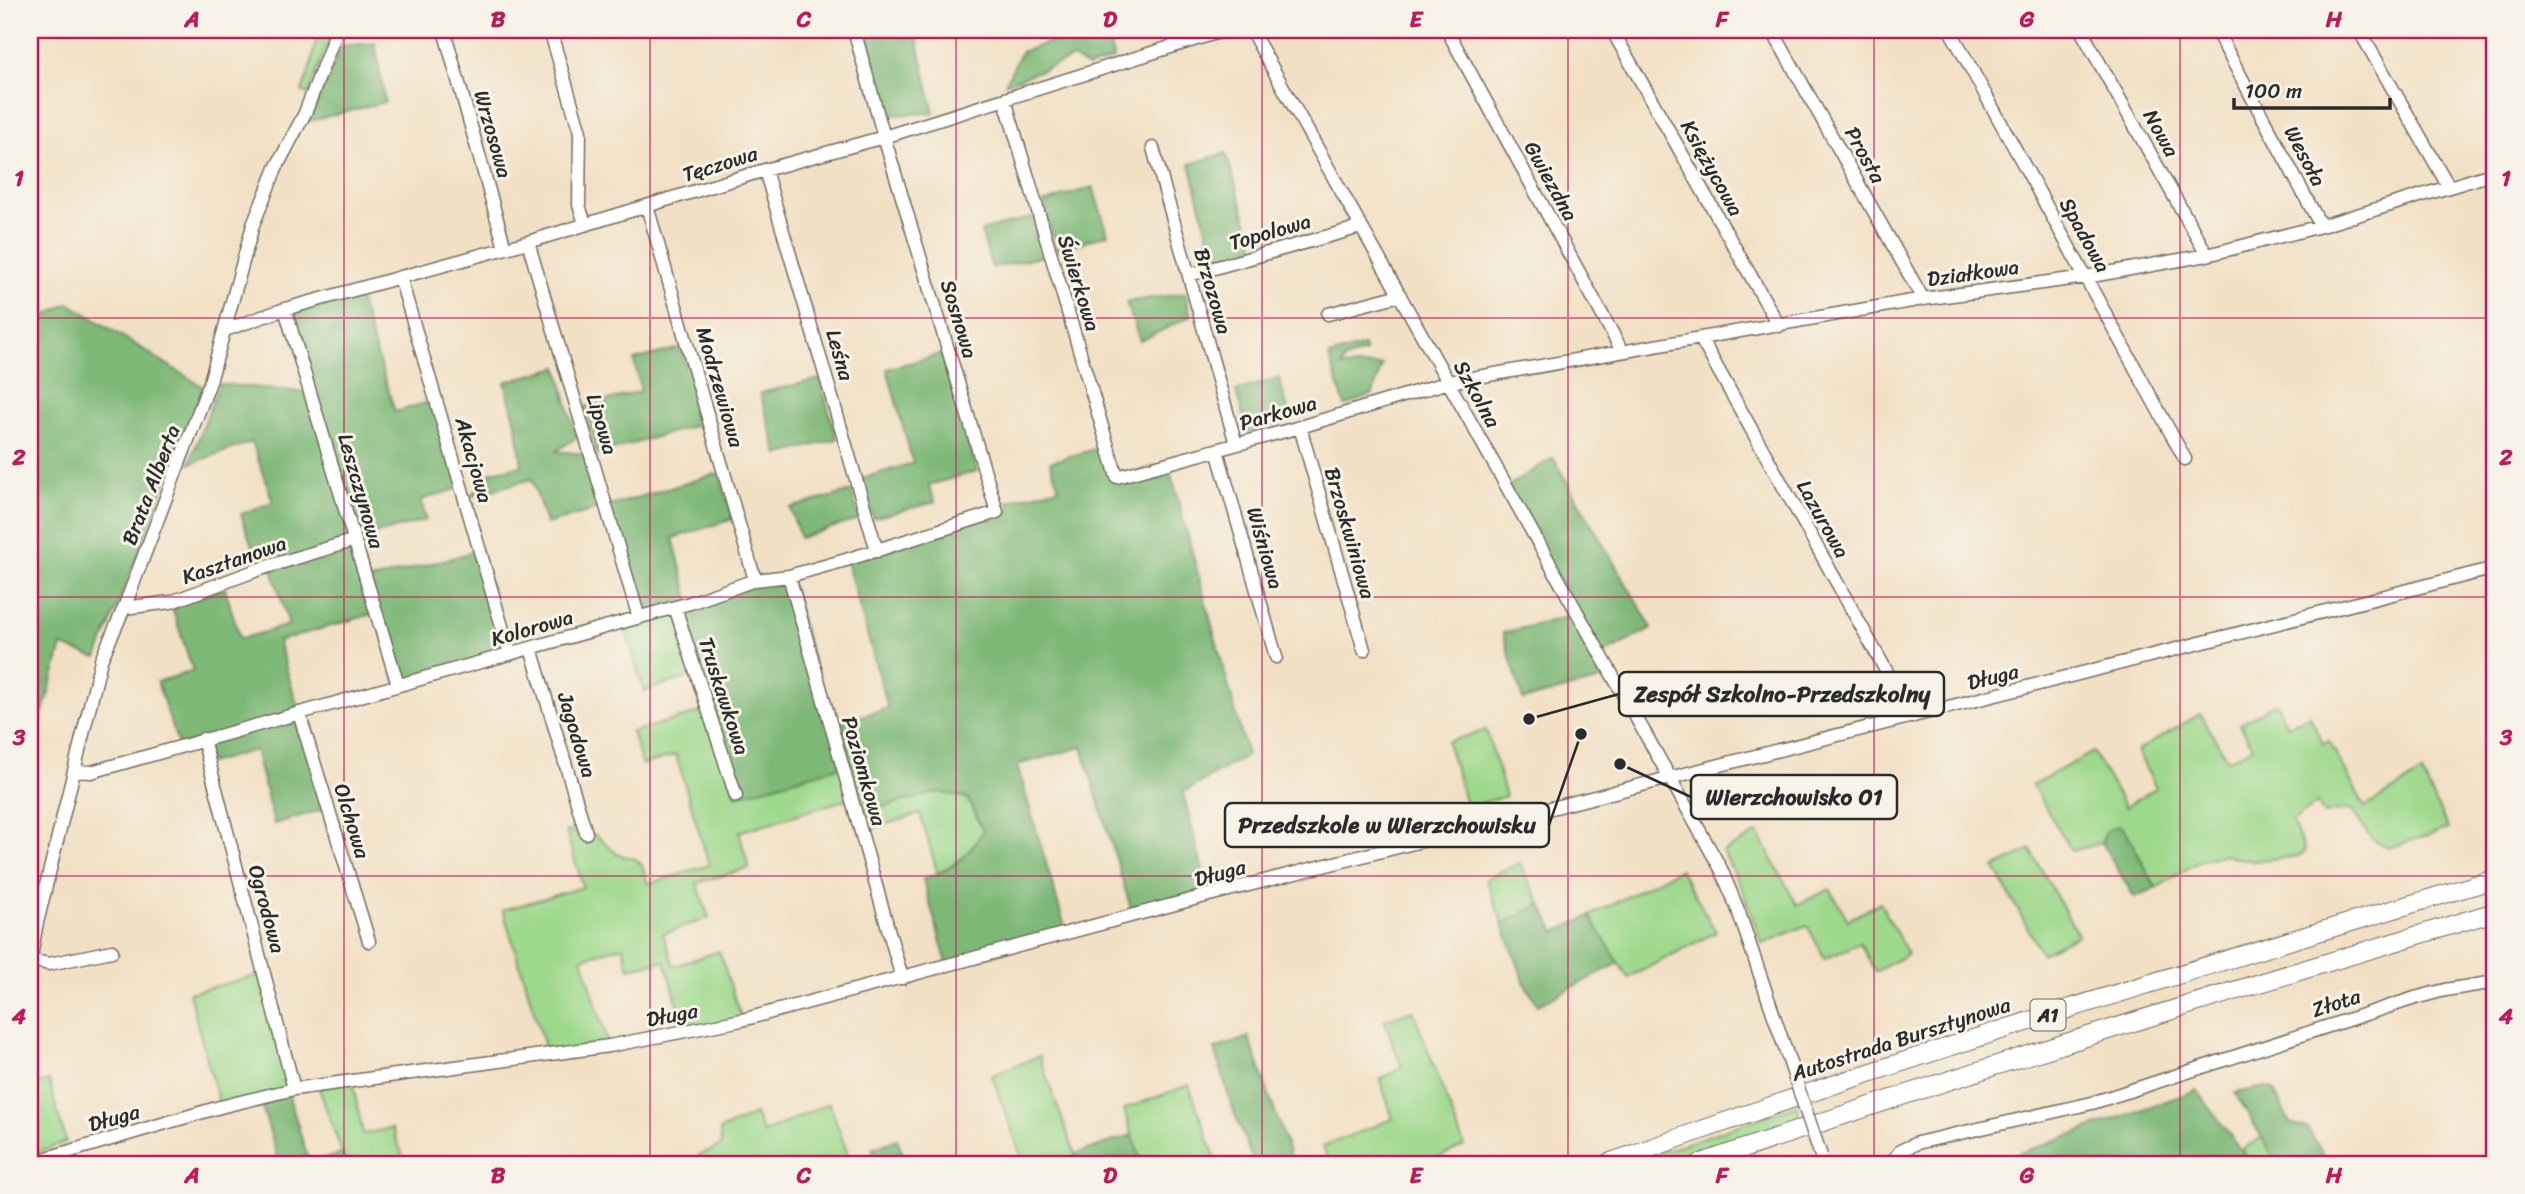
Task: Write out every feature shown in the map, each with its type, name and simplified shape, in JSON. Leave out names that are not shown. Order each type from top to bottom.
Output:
[{"type":"highway","name":"Autostrada Bursztynowa","points":[[1606,1164],[2004,1029],[2495,879]]},
{"type":"highway","name":"A1","points":[[1699,1164],[2070,1041],[2495,912]]},
{"type":"street","name":"Brata Alberta","points":[[30,962],[36,927],[101,660],[124,608],[210,382],[253,225],[276,168],[305,113],[337,30]]},
{"type":"street","name":"Wrzosowa","points":[[444,30],[505,248]]},
{"type":"street","points":[[550,30],[580,132],[579,205],[585,224]]},
{"type":"street","name":"Sosnowa","points":[[854,30],[997,512]]},
{"type":"street","name":"Tęczowa","points":[[225,330],[285,309],[528,242],[884,137],[1225,30]]},
{"type":"street","name":"Szkolna","points":[[1251,30],[1714,856],[1733,897],[1822,1160]]},
{"type":"street","name":"Gwiezdna","points":[[1447,30],[1622,351]]},
{"type":"street","name":"Księżycowa","points":[[1612,30],[1779,326]]},
{"type":"street","name":"Prosta","points":[[1772,30],[1923,299]]},
{"type":"street","name":"Spadowa","points":[[1950,30],[2185,460]]},
{"type":"street","name":"Nowa","points":[[2081,30],[2207,255]]},
{"type":"street","name":"Wesoła","points":[[2216,30],[2321,226]]},
{"type":"street","points":[[2359,30],[2449,187]]},
{"type":"street","name":"Świerkowa","points":[[1004,100],[1117,477]]},
{"type":"street","name":"Brzozowa","points":[[1153,149],[1236,444]]},
{"type":"street","name":"Leśna","points":[[765,170],[877,551]]},
{"type":"street","name":"Działkowa","points":[[1449,382],[1923,299],[2086,277],[2207,255],[2321,226],[2495,173]]},
{"type":"street","name":"Modrzewiowa","points":[[647,206],[755,580]]},
{"type":"street","name":"Topolowa","points":[[1189,275],[1361,227]]},
{"type":"street","name":"Lipowa","points":[[528,242],[639,618]]},
{"type":"street","name":"Akacjowa","points":[[400,277],[510,654]]},
{"type":"street","points":[[1328,314],[1399,295]]},
{"type":"street","name":"Leszczynowa","points":[[285,309],[398,685]]},
{"type":"street","name":"Lazurowa","points":[[1701,339],[1912,717]]},
{"type":"street","name":"Parkowa","points":[[1117,477],[1300,427],[1449,382]]},
{"type":"street","name":"Brzoskwiniowa","points":[[1300,427],[1364,650]]},
{"type":"street","name":"Wiśniowa","points":[[1217,450],[1276,657]]},
{"type":"street","name":"Kolorowa","points":[[74,771],[91,772],[639,618],[755,580],[789,576],[877,551],[997,512]]},
{"type":"street","name":"Kasztanowa","points":[[124,608],[171,602],[260,569],[355,540]]},
{"type":"street","name":"Długa","points":[[30,1163],[220,1107],[294,1089],[608,1046],[742,1020],[1209,895],[2495,568]]},
{"type":"street","name":"Poziomkowa","points":[[789,576],[902,978]]},
{"type":"street","name":"Truskawkowa","points":[[676,607],[736,796]]},
{"type":"street","name":"Jagodowa","points":[[531,648],[586,833]]},
{"type":"street","name":"Olchowa","points":[[299,713],[369,941]]},
{"type":"street","name":"Ogrodowa","points":[[203,739],[294,1089]]},
{"type":"street","points":[[30,962],[49,964],[112,951]]},
{"type":"street","name":"Złota","points":[[1891,1164],[1900,1151],[1917,1143],[2092,1102],[2415,998],[2453,988],[2495,982]]},
{"type":"green space","points":[[318,30],[333,30],[308,94],[302,91],[311,66]]},
{"type":"green space","points":[[915,30],[934,113],[891,115],[881,95],[861,31]]},
{"type":"green space","points":[[1057,30],[1105,30],[1114,59],[1088,67],[1073,58],[1005,84],[1021,52],[1059,39]]},
{"type":"green space","points":[[375,43],[385,102],[309,121],[342,46]]},
{"type":"green space","points":[[1226,153],[1255,248],[1214,259],[1190,164]]},
{"type":"green space","points":[[1093,187],[1108,234],[1057,250],[1043,203]]},
{"type":"green space","points":[[1033,217],[1043,256],[992,268],[981,231]]},
{"type":"green space","points":[[1185,293],[1191,316],[1140,341],[1126,302]]},
{"type":"green space","points":[[358,295],[395,412],[436,400],[462,487],[421,500],[426,520],[355,540],[368,581],[480,550],[510,654],[398,685],[376,613],[278,641],[328,808],[274,824],[255,750],[209,763],[203,740],[179,747],[157,682],[193,671],[172,607],[225,588],[240,639],[289,625],[271,566],[260,569],[241,514],[273,502],[252,442],[189,464],[219,384],[311,393],[287,314]]},
{"type":"green space","points":[[69,303],[203,387],[97,658],[62,646],[33,747],[30,746],[30,324]]},
{"type":"green space","points":[[1364,346],[1365,352],[1345,359],[1341,367],[1382,365],[1373,394],[1345,406],[1329,356]]},
{"type":"green space","points":[[680,348],[704,423],[597,454],[584,407],[641,391],[634,360]]},
{"type":"green space","points":[[941,354],[977,471],[929,485],[935,502],[873,518],[860,479],[913,463],[887,369]]},
{"type":"green space","points":[[558,367],[576,438],[556,451],[584,454],[601,508],[546,524],[532,479],[471,496],[491,472],[522,466],[517,427],[505,382]]},
{"type":"green space","points":[[1279,378],[1291,420],[1248,433],[1236,391]]},
{"type":"green space","points":[[820,379],[837,439],[778,455],[760,393]]},
{"type":"green space","points":[[1102,447],[1111,479],[1168,463],[1247,755],[1183,793],[1209,895],[1133,915],[1082,747],[1017,765],[1067,934],[948,967],[923,879],[959,861],[983,831],[968,798],[938,792],[856,814],[842,766],[736,796],[676,608],[639,618],[607,507],[719,473],[733,519],[673,538],[690,603],[789,576],[831,725],[888,708],[846,560],[1009,508],[1009,501],[1059,488],[1050,462]]},
{"type":"green space","points":[[1553,458],[1652,628],[1602,655],[1613,677],[1523,700],[1503,633],[1578,614],[1507,487]]},
{"type":"green space","points":[[852,491],[859,519],[800,538],[790,508]]},
{"type":"green space","points":[[675,607],[697,675],[644,691],[623,622]]},
{"type":"green space","points":[[2276,703],[2287,726],[2310,716],[2323,744],[2329,741],[2365,807],[2422,773],[2448,829],[2388,848],[2370,837],[2351,809],[2324,814],[2317,803],[2292,821],[2305,851],[2299,856],[2252,861],[2222,855],[2202,860],[2156,888],[2127,833],[2105,832],[2102,843],[2072,851],[2032,785],[2093,752],[2125,807],[2156,788],[2137,751],[2200,714],[2228,760],[2253,747],[2240,724]]},
{"type":"green space","points":[[708,710],[842,766],[851,798],[739,832],[749,868],[697,883],[709,918],[663,934],[674,966],[719,951],[742,1020],[686,1032],[665,961],[629,968],[623,946],[582,958],[609,1046],[547,1054],[503,910],[583,887],[566,831],[596,835],[617,854],[635,859],[642,865],[648,884],[709,865],[676,755],[642,765],[632,732]]},
{"type":"green space","points":[[1486,730],[1506,796],[1467,807],[1447,742]]},
{"type":"green space","points":[[938,792],[967,798],[983,831],[970,853],[938,874],[920,814],[861,832],[856,814]]},
{"type":"green space","points":[[2120,826],[2127,833],[2156,888],[2134,897],[2102,843],[2108,831]]},
{"type":"green space","points":[[1758,833],[1797,905],[1830,889],[1848,920],[1880,903],[1908,954],[1875,972],[1860,943],[1825,959],[1807,925],[1762,944],[1743,891],[1723,852]]},
{"type":"green space","points":[[2030,849],[2078,935],[2042,954],[1995,868]]},
{"type":"green space","points":[[1519,863],[1541,904],[1503,924],[1486,879]]},
{"type":"green space","points":[[1680,869],[1716,932],[1628,978],[1590,916]]},
{"type":"green space","points":[[1541,904],[1555,932],[1590,916],[1619,963],[1538,1005],[1525,984],[1503,924]]},
{"type":"green space","points":[[264,974],[294,1089],[220,1107],[189,993]]},
{"type":"green space","points":[[1413,1010],[1464,1146],[1423,1164],[1329,1164],[1323,1146],[1393,1119],[1380,1080],[1402,1067],[1384,1020]]},
{"type":"green space","points":[[1249,1037],[1293,1164],[1254,1164],[1231,1104],[1215,1049]]},
{"type":"green space","points":[[1039,1056],[1078,1164],[1024,1164],[992,1075]]},
{"type":"green space","points":[[352,1080],[363,1134],[392,1128],[406,1164],[346,1164],[318,1085]]},
{"type":"green space","points":[[49,1081],[66,1142],[30,1155],[30,1086]]},
{"type":"green space","points":[[1189,1085],[1217,1164],[1142,1164],[1124,1109]]},
{"type":"green space","points":[[2265,1087],[2273,1089],[2290,1123],[2307,1128],[2329,1164],[2278,1164],[2235,1093]]},
{"type":"green space","points":[[287,1090],[309,1162],[342,1154],[346,1164],[280,1164],[259,1097]]},
{"type":"green space","points":[[2197,1090],[2251,1164],[1989,1164]]},
{"type":"green space","points":[[829,1103],[850,1160],[841,1164],[702,1164],[699,1155],[721,1146],[720,1130],[755,1114],[763,1133]]},
{"type":"green space","points":[[1797,1105],[1802,1122],[1679,1164],[1626,1164]]},
{"type":"green space","points":[[1132,1135],[1142,1164],[1079,1164],[1075,1154]]},
{"type":"green space","points":[[2263,1137],[2278,1164],[2251,1164],[2242,1149]]},
{"type":"green space","points":[[897,1139],[907,1164],[879,1164],[872,1149]]},
{"type":"place","name":"Zespół Szkolno-Przedszkolny","points":[[1529,719]]},
{"type":"place","name":"Przedszkole w Wierzchowisku","points":[[1581,734]]},
{"type":"place","name":"Wierzchowisko 01","points":[[1620,764]]}]
